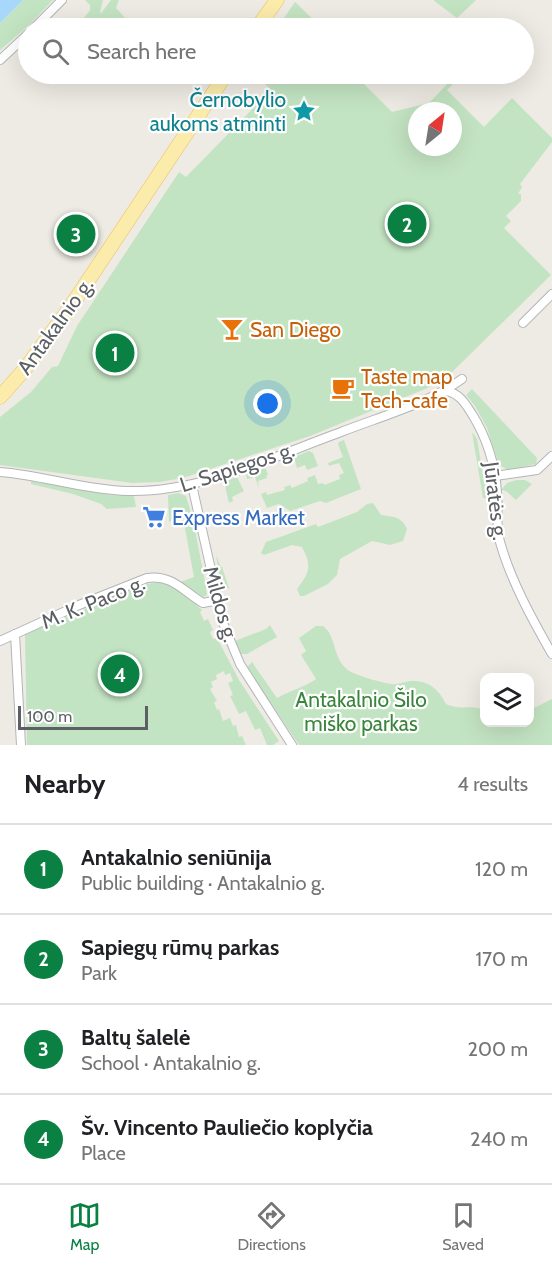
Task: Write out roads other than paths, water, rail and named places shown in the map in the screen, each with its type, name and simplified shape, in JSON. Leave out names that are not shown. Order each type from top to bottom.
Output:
[{"type":"main road","points":[[264,18],[277,0]]},
{"type":"main road","name":"Antakalnio g.","points":[[0,397],[33,360],[69,309],[219,84]]},
{"type":"street","points":[[44,18],[62,0]]},
{"type":"street","points":[[0,60],[18,43]]},
{"type":"street","points":[[523,323],[552,294]]},
{"type":"street","name":"L. Sapiegos g.","points":[[0,472],[112,490],[152,490],[192,485],[380,417],[446,391],[462,379]]},
{"type":"street","name":"Jūratės g.","points":[[446,391],[459,396],[474,417],[487,442],[495,476],[500,543],[519,590],[552,654]]},
{"type":"street","points":[[495,476],[537,470],[552,456]]},
{"type":"street","name":"Mildos g.","points":[[192,485],[223,622],[240,664],[292,745]]},
{"type":"street","name":"M. K. Paco g.","points":[[0,641],[79,605],[147,578],[157,577],[172,581],[203,603],[218,600]]},
{"type":"street","points":[[15,634],[21,745]]},
{"type":"water","points":[[0,0],[23,0],[0,23]]},
{"type":"place","name":"Černobylio aukoms atminti","points":[[304,111]]},
{"type":"place","name":"Sapiegų rūmų parkas","points":[[407,224]]},
{"type":"place","name":"Baltų šalelė","points":[[76,234]]},
{"type":"place","name":"San Diego","points":[[232,329]]},
{"type":"place","name":"Antakalnio seniūnija","points":[[115,353]]},
{"type":"place","name":"Taste map Tech-cafe","points":[[343,388]]},
{"type":"place","name":"Express Market","points":[[154,517]]},
{"type":"place","name":"Šv. Vincento Pauliečio koplyčia","points":[[120,674]]},
{"type":"park label","name":"Antakalnio Šilo miško parkas","points":[[361,711]]}]
